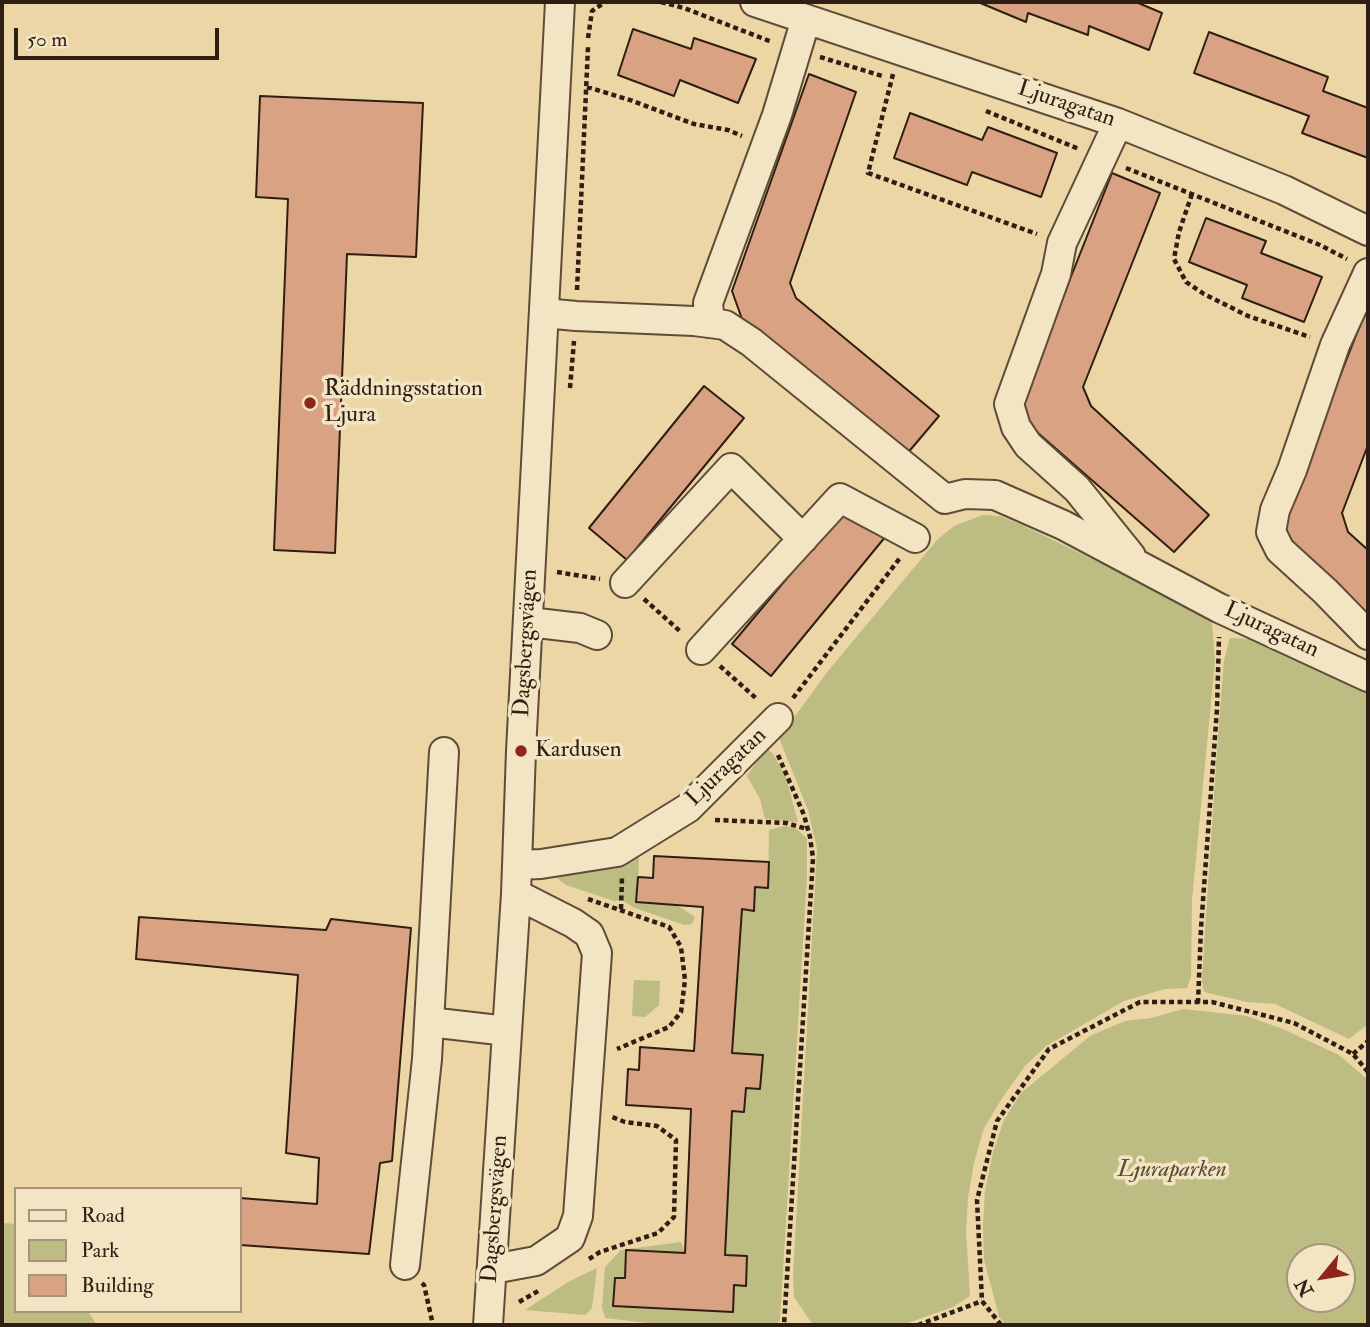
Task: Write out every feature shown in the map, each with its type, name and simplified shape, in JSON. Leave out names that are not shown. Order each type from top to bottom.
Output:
[{"type":"street","name":"Dagsbergsvägen","points":[[488,1325],[516,894],[560,2]]},
{"type":"street","name":"Ljuragatan","points":[[755,2],[1118,123],[1284,190],[1368,231]]},
{"type":"street","points":[[544,313],[710,323],[708,303],[766,145],[806,19]]},
{"type":"street","points":[[1118,123],[1062,243],[1056,274],[1009,404],[1016,427],[1028,444],[1077,489],[1137,564]]},
{"type":"street","points":[[1362,268],[1292,470],[1275,510],[1271,532],[1280,550],[1368,635]]},
{"type":"street","name":"Ljuragatan","points":[[710,323],[724,325],[751,342],[945,499],[965,494],[995,495],[1063,525],[1219,608],[1368,677]]},
{"type":"street","points":[[625,583],[731,468],[803,539]]},
{"type":"street","points":[[701,650],[840,498],[915,538]]},
{"type":"street","points":[[529,622],[580,628],[597,635]]},
{"type":"street","name":"Ljuragatan","points":[[517,865],[541,864],[617,852],[688,808],[773,723]]},
{"type":"street","points":[[405,1265],[429,1021],[444,752]]},
{"type":"street","points":[[493,1269],[536,1261],[570,1238],[578,1216],[597,953],[589,934],[516,894]]},
{"type":"street","points":[[429,1021],[507,1031]]},
{"type":"path","points":[[592,2],[592,11]]},
{"type":"path","points":[[661,2],[797,50],[905,83]]},
{"type":"path","points":[[900,50],[868,173],[1062,243]]},
{"type":"path","points":[[587,87],[694,124],[728,130],[766,145]]},
{"type":"path","points":[[980,108],[1320,245],[1362,268]]},
{"type":"path","points":[[1192,194],[1179,232],[1174,259],[1186,282],[1204,295],[1248,316],[1335,345]]},
{"type":"path","points":[[1198,1003],[1200,928],[1217,709],[1219,608]]},
{"type":"path","points":[[773,723],[808,829],[813,858],[785,1325]]},
{"type":"path","points":[[679,814],[716,821],[786,822],[808,829]]},
{"type":"path","points":[[587,898],[669,927],[681,947],[685,980],[681,1012],[669,1027],[632,1044],[589,1056]]},
{"type":"path","points":[[1001,1325],[982,1301],[977,1200],[996,1121],[1049,1049],[1140,1002],[1212,1002],[1294,1023],[1353,1054],[1368,1072]]},
{"type":"path","points":[[1353,1054],[1368,1041]]},
{"type":"path","points":[[585,1106],[625,1122],[657,1126],[676,1140],[674,1217],[659,1233],[600,1252],[589,1260]]},
{"type":"path","points":[[405,1265],[424,1286],[433,1325]]},
{"type":"path","points":[[519,1302],[543,1289]]},
{"type":"path","points":[[918,1325],[982,1301]]},
{"type":"green space","points":[[983,515],[1000,516],[1022,525],[1207,615],[1212,623],[1215,661],[1192,900],[1191,976],[1187,988],[1165,989],[1124,1001],[1046,1046],[1025,1066],[1003,1097],[984,1128],[968,1198],[966,1231],[970,1296],[953,1307],[902,1325],[813,1325],[794,1297],[793,1276],[817,849],[808,810],[779,738],[828,671],[937,540],[954,526]]},
{"type":"green space","points":[[1230,638],[1251,639],[1368,694],[1368,1024],[1349,1039],[1275,1004],[1247,1002],[1204,992],[1202,981],[1218,736],[1224,661]]},
{"type":"green space","points":[[766,748],[773,754],[786,777],[798,822],[765,819],[760,799],[747,776]]},
{"type":"green space","points":[[784,826],[797,829],[807,839],[807,876],[780,1320],[776,1325],[666,1325],[605,1318],[602,1307],[605,1267],[621,1250],[681,1242],[685,1253],[626,1250],[625,1278],[615,1278],[613,1305],[733,1311],[734,1285],[746,1285],[747,1256],[725,1255],[732,1111],[744,1112],[746,1088],[760,1089],[763,1055],[732,1053],[742,909],[754,911],[755,887],[768,887],[769,830]]},
{"type":"green space","points":[[639,858],[637,902],[675,904],[695,917],[692,924],[684,925],[635,908],[621,900],[614,901],[566,885],[557,878],[563,873],[622,859]]},
{"type":"green space","points":[[634,980],[660,981],[659,1005],[645,1017],[632,1016]]},
{"type":"green space","name":"Ljuraparken","points":[[1183,1009],[1247,1016],[1339,1055],[1368,1080],[1368,1325],[1006,1325],[999,1317],[984,1259],[983,1225],[985,1191],[993,1152],[1004,1120],[1021,1093],[1090,1036],[1125,1021],[1151,1018]]},
{"type":"green space","points":[[2,1223],[14,1224],[14,1313],[89,1313],[97,1325],[2,1325]]},
{"type":"green space","points":[[597,1268],[592,1308],[586,1315],[525,1310],[568,1282]]},
{"type":"building","points":[[978,2],[1136,2],[1162,13],[1149,50],[1089,26],[1088,35],[1028,13],[1026,22]]},
{"type":"building","points":[[633,29],[691,49],[694,38],[756,59],[738,103],[680,80],[674,96],[618,75]]},
{"type":"building","points":[[1209,32],[1328,77],[1323,91],[1368,108],[1368,158],[1302,133],[1309,116],[1194,73]]},
{"type":"building","points":[[809,74],[856,92],[790,283],[796,298],[939,416],[906,455],[742,319],[732,291]]},
{"type":"building","name":"Räddningsstation Ljura","points":[[260,96],[423,103],[416,257],[347,254],[335,553],[274,550],[288,199],[256,197]]},
{"type":"building","points":[[910,113],[982,140],[988,127],[1057,153],[1041,197],[972,172],[967,185],[894,158]]},
{"type":"building","points":[[1112,173],[1160,193],[1083,387],[1091,406],[1209,515],[1174,552],[1030,426],[1023,398]]},
{"type":"building","points":[[1206,218],[1266,241],[1261,253],[1322,277],[1304,322],[1242,298],[1247,285],[1189,262]]},
{"type":"building","points":[[1368,305],[1368,445],[1342,513],[1348,532],[1368,550],[1368,618],[1290,549],[1283,521]]},
{"type":"building","points":[[704,386],[744,418],[627,560],[589,528]]},
{"type":"building","points":[[849,504],[886,536],[771,676],[732,644]]},
{"type":"building","points":[[654,856],[769,862],[768,888],[755,887],[754,911],[742,909],[732,1053],[763,1055],[760,1089],[746,1088],[744,1112],[732,1111],[725,1255],[747,1256],[746,1286],[734,1285],[733,1312],[613,1306],[615,1278],[625,1278],[626,1250],[685,1253],[691,1109],[626,1105],[628,1069],[639,1070],[640,1047],[694,1051],[703,907],[636,902],[638,877],[653,878]]},
{"type":"building","points":[[139,917],[326,930],[331,919],[411,928],[392,1161],[380,1163],[369,1254],[242,1245],[242,1198],[317,1204],[319,1158],[286,1153],[298,975],[136,959]]},
{"type":"place","name":"Räddningsstation Ljura","points":[[310,403]]},
{"type":"place","name":"Kardusen","points":[[521,751]]}]
